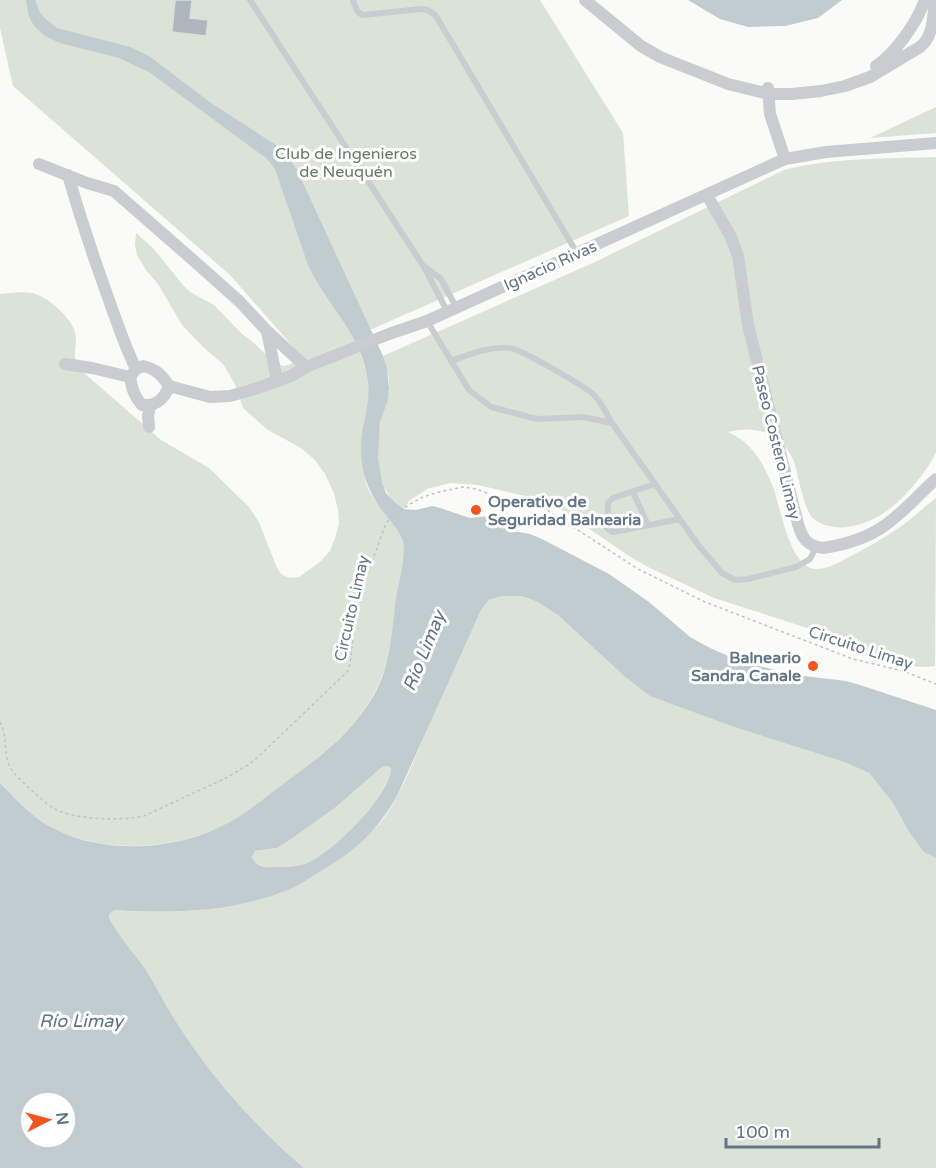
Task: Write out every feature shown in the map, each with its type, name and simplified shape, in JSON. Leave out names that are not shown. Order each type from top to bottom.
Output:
[{"type":"street","points":[[585,0],[641,46],[660,57],[728,84],[744,89],[768,91],[839,81],[920,47],[932,37],[935,0]]},
{"type":"street","points":[[594,0],[644,40],[662,51],[718,75],[768,91]]},
{"type":"street","points":[[893,58],[924,3],[928,5],[933,15]]},
{"type":"street","points":[[768,91],[770,114],[785,159]]},
{"type":"street","name":"Ignacio Rivas","points":[[169,386],[210,397],[230,396],[291,376],[306,367],[427,321],[785,159],[826,152],[936,143]]},
{"type":"street","points":[[39,164],[114,191],[238,301],[306,367]]},
{"type":"street","points":[[65,364],[133,373],[143,366],[160,373],[169,386],[167,393],[159,403],[150,406],[142,405],[134,397],[133,373],[126,348],[82,224],[68,175]]},
{"type":"street","name":"Paseo Costero Limay","points":[[707,195],[735,246],[748,325],[798,524],[805,541],[816,547]]},
{"type":"street","points":[[267,331],[277,380]]},
{"type":"street","points":[[149,427],[150,406]]},
{"type":"street","points":[[816,547],[828,547],[875,532],[892,520],[936,479]]},
{"type":"lane","points":[[250,0],[424,267],[441,279],[452,309]]},
{"type":"lane","points":[[353,0],[355,8],[362,15],[421,9],[428,10],[436,16],[577,253]]},
{"type":"lane","points":[[427,321],[469,390],[491,407],[537,420],[583,417],[612,423]]},
{"type":"lane","points":[[452,361],[488,348],[513,348],[594,394],[699,546],[722,573],[735,580],[796,567],[810,559],[816,547]]},
{"type":"lane","points":[[655,484],[613,498],[608,503],[608,528],[612,532],[680,519]]},
{"type":"lane","points":[[633,492],[648,525]]},
{"type":"path","name":"Circuito Limay","points":[[0,722],[5,734],[7,759],[13,772],[47,804],[68,814],[99,818],[137,818],[226,778],[258,757],[347,672],[365,580],[389,519],[416,500],[463,487],[543,508],[638,569],[705,602],[853,659],[903,670],[936,684]]},
{"type":"path","points":[[932,682],[936,678]]},
{"type":"green space","name":"Club de Ingenieros de Neuquén","points":[[0,0],[540,0],[623,133],[629,216],[354,337],[369,386],[364,429],[365,480],[372,496],[397,529],[404,546],[388,658],[372,697],[362,713],[337,741],[243,814],[227,824],[183,840],[135,846],[87,841],[65,834],[44,823],[0,783],[0,294],[32,293],[45,298],[58,308],[73,327],[76,340],[75,356],[83,372],[161,440],[209,468],[249,507],[259,522],[277,568],[282,575],[290,578],[299,577],[321,561],[330,551],[339,524],[338,510],[334,493],[315,460],[301,448],[268,430],[243,408],[235,384],[223,364],[182,325],[158,284],[137,255],[136,233],[153,248],[190,292],[214,305],[276,364],[284,366],[291,364],[295,359],[296,350],[230,275],[13,86],[0,28]]},
{"type":"green space","points":[[936,107],[936,133],[870,138]]},
{"type":"green space","points":[[936,157],[936,452],[919,479],[895,504],[874,519],[852,526],[828,526],[811,516],[804,501],[793,459],[781,442],[757,430],[728,432],[745,442],[759,459],[773,487],[792,547],[806,565],[815,569],[833,565],[875,543],[905,524],[936,498],[935,666],[918,667],[866,655],[826,634],[714,598],[632,558],[566,513],[537,499],[478,485],[450,483],[427,489],[409,501],[404,509],[387,492],[382,481],[378,457],[379,432],[389,388],[383,356],[595,262],[784,170],[840,161]]},
{"type":"green space","points":[[502,596],[522,596],[538,602],[559,616],[624,676],[651,696],[731,726],[844,762],[869,773],[893,803],[909,832],[924,851],[936,858],[936,1168],[304,1168],[251,1118],[204,1063],[144,967],[113,925],[109,918],[110,913],[115,910],[147,912],[209,909],[239,904],[297,885],[350,850],[380,823],[388,812],[406,779],[481,610],[489,600]]},
{"type":"green space","points":[[382,767],[391,768],[381,793],[358,822],[331,848],[318,857],[296,866],[265,867],[254,861],[252,858],[255,851],[277,848],[287,842],[336,807]]},
{"type":"water","name":"Río Limay","points":[[26,0],[35,0],[40,13],[57,28],[130,47],[149,56],[211,103],[279,147],[286,154],[297,170],[387,368],[388,399],[380,423],[378,458],[386,493],[397,504],[404,509],[416,510],[432,506],[470,518],[490,516],[507,530],[530,534],[542,539],[609,574],[649,602],[690,637],[733,658],[796,675],[846,681],[936,710],[936,858],[924,852],[909,832],[893,803],[869,773],[844,762],[731,726],[650,696],[624,676],[559,616],[538,602],[522,596],[502,596],[489,600],[481,610],[398,794],[382,819],[364,840],[331,865],[294,887],[269,897],[204,910],[159,912],[115,910],[110,913],[109,918],[113,925],[144,967],[204,1063],[251,1118],[304,1168],[0,1168],[0,783],[44,823],[65,834],[111,845],[136,846],[184,840],[207,833],[236,819],[335,743],[356,721],[374,695],[380,684],[390,648],[404,548],[399,532],[373,496],[363,468],[361,440],[368,394],[365,365],[352,335],[308,265],[275,169],[266,158],[149,72],[119,58],[60,43],[45,36],[30,19]],"holes":[[[382,767],[391,768],[381,793],[371,807],[345,836],[318,857],[303,864],[288,867],[264,867],[258,865],[252,857],[255,851],[277,848],[287,842],[336,807]]]},
{"type":"water","points":[[688,0],[842,0],[818,18],[785,26],[748,27],[720,19]]},
{"type":"building","points":[[175,0],[192,0],[190,18],[208,20],[206,36],[172,32]]},
{"type":"place","name":"Operativo de Seguridad Balnearia","points":[[476,510]]},
{"type":"place","name":"Balneario Sandra Canale","points":[[813,666]]}]
